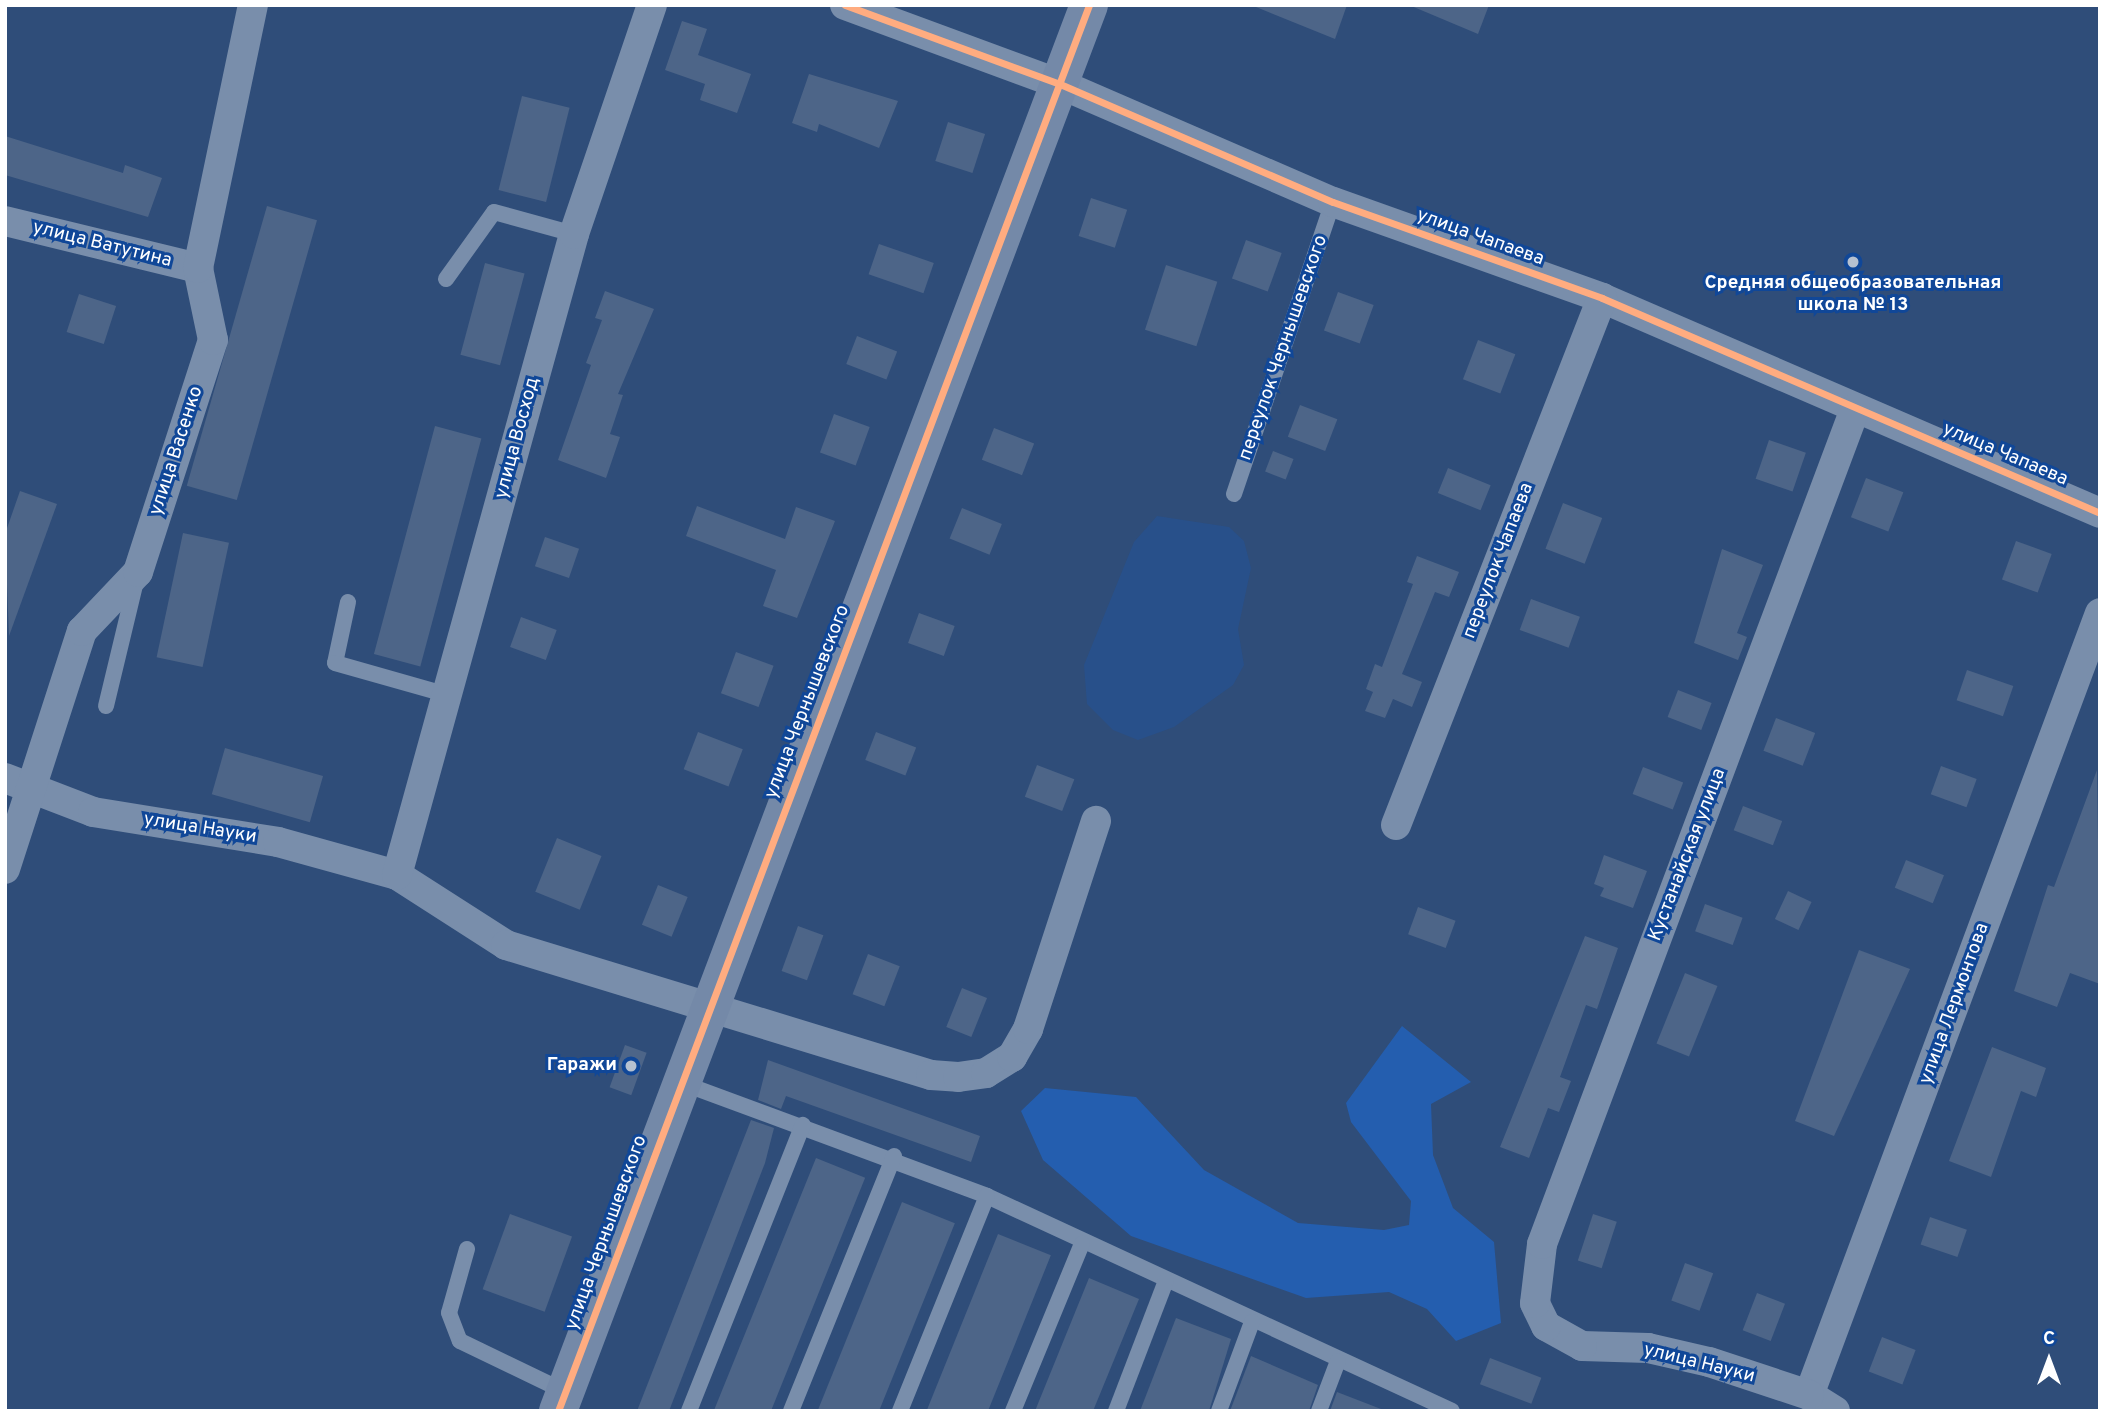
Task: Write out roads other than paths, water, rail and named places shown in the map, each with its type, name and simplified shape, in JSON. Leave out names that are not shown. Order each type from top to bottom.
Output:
[{"type":"street","name":"улица Васенко","points":[[5,869],[36,788],[82,631],[138,572],[213,340],[198,268],[253,5]]},
{"type":"street","name":"улица Восход","points":[[397,875],[574,234],[652,5]]},
{"type":"street","name":"улица Чапаева","points":[[845,5],[1060,84],[1334,202],[1602,298],[1855,410],[2100,513]]},
{"type":"street","name":"улица Чернышевского","points":[[562,1401],[679,1083],[1089,5]]},
{"type":"street","name":"улица Ватутина","points":[[5,221],[198,268]]},
{"type":"street","name":"переулок Чапаева","points":[[1396,825],[1602,298]]},
{"type":"street","name":"Кустанайская улица","points":[[1535,1303],[1542,1244],[1855,410]]},
{"type":"street","name":"улица Лермонтова","points":[[1809,1395],[2100,614]]},
{"type":"street","name":"улица Науки","points":[[5,778],[93,812],[278,842],[397,875],[506,944],[931,1075],[986,1073],[1012,1057],[1028,1029],[1096,821]]},
{"type":"street","name":"улица Науки","points":[[1535,1303],[1546,1326],[1582,1346],[1648,1348],[1809,1395],[1835,1411]]},
{"type":"lane","name":"переулок Чернышевского","points":[[1234,494],[1334,202]]},
{"type":"lane","points":[[446,279],[494,212],[574,234]]},
{"type":"lane","points":[[106,706],[138,572]]},
{"type":"lane","points":[[348,602],[335,663],[448,695]]},
{"type":"lane","points":[[679,1083],[894,1156],[987,1196],[1082,1244],[1338,1361],[1421,1404],[1452,1411]]},
{"type":"lane","points":[[689,1411],[803,1125]]},
{"type":"lane","points":[[792,1411],[894,1156]]},
{"type":"lane","points":[[900,1411],[987,1196]]},
{"type":"lane","points":[[1013,1411],[1082,1244]]},
{"type":"lane","points":[[467,1248],[449,1313],[460,1341],[562,1401]]},
{"type":"lane","points":[[1116,1411],[1166,1281]]},
{"type":"lane","points":[[1219,1411],[1252,1322]]},
{"type":"lane","points":[[1319,1411],[1338,1361]]},
{"type":"place","name":"Средняя общеобразовательная школа № 13","points":[[1853,262]]},
{"type":"place","name":"Гаражи","points":[[631,1066]]}]
